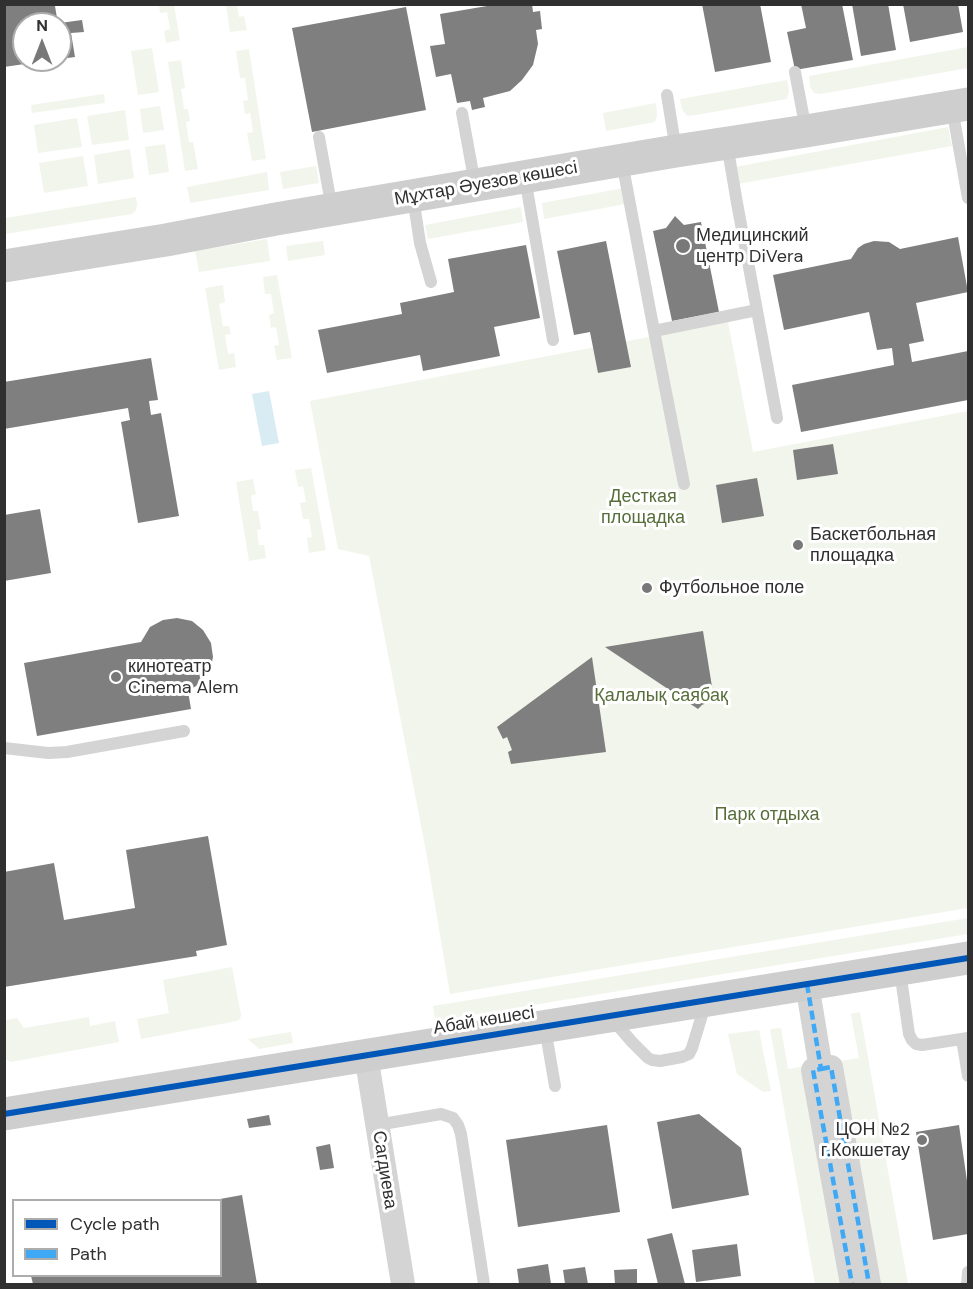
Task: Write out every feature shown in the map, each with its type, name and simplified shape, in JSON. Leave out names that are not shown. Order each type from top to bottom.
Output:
[{"type":"street","name":"Мұхтар Әуезов көшесі","points":[[4,266],[727,142],[960,105]]},
{"type":"street","name":"Абай көшесі","points":[[4,1114],[969,958]]},
{"type":"street","points":[[807,984],[821,1069],[831,1067],[849,1223],[859,1276]]},
{"type":"street","name":"Сагдиева","points":[[366,1055],[403,1284]]},
{"type":"lane","points":[[795,72],[806,131]]},
{"type":"lane","points":[[667,95],[676,151]]},
{"type":"lane","points":[[960,105],[969,198]]},
{"type":"lane","points":[[462,113],[475,185]]},
{"type":"lane","points":[[319,137],[332,210]]},
{"type":"lane","points":[[727,142],[777,418]]},
{"type":"lane","points":[[622,160],[684,484]]},
{"type":"lane","points":[[525,177],[553,340]]},
{"type":"lane","points":[[413,196],[420,243],[430,282]]},
{"type":"lane","points":[[654,331],[757,310]]},
{"type":"lane","points":[[4,748],[48,753],[67,752],[184,731]]},
{"type":"lane","points":[[899,969],[909,1034],[912,1040],[922,1045],[965,1039],[969,1076]]},
{"type":"lane","points":[[610,1016],[648,1058],[655,1061],[686,1057],[697,1034],[706,1001]]},
{"type":"lane","points":[[545,1026],[555,1086]]},
{"type":"lane","points":[[377,1125],[441,1114],[453,1118],[458,1125],[484,1284]]},
{"type":"lane","points":[[967,1284],[969,1272]]},
{"type":"green space","points":[[159,5],[174,5],[180,40],[166,43],[164,31],[170,29],[167,12],[160,13]]},
{"type":"green space","points":[[226,5],[237,5],[239,17],[244,16],[247,30],[230,32]]},
{"type":"green space","points":[[968,47],[968,68],[821,94],[814,93],[810,87],[809,76]]},
{"type":"green space","points":[[152,48],[159,92],[138,95],[131,51]]},
{"type":"green space","points":[[249,49],[266,159],[252,161],[247,133],[253,132],[250,113],[245,114],[243,101],[248,100],[245,78],[240,78],[236,51]]},
{"type":"green space","points":[[181,60],[185,88],[181,89],[184,109],[188,109],[190,121],[186,122],[189,142],[193,142],[198,169],[185,171],[168,62]]},
{"type":"green space","points":[[787,80],[789,91],[787,99],[688,116],[682,110],[680,99]]},
{"type":"green space","points":[[104,94],[105,103],[32,113],[31,105]]},
{"type":"green space","points":[[656,103],[655,122],[606,131],[603,113]]},
{"type":"green space","points":[[160,106],[164,130],[143,133],[140,109]]},
{"type":"green space","points":[[125,110],[129,140],[92,145],[87,116]]},
{"type":"green space","points":[[77,118],[82,147],[38,153],[34,125]]},
{"type":"green space","points":[[948,127],[952,146],[738,184],[735,167]]},
{"type":"green space","points":[[165,144],[169,172],[149,175],[145,147]]},
{"type":"green space","points":[[130,149],[134,178],[98,184],[94,155]]},
{"type":"green space","points":[[83,156],[88,186],[44,193],[39,163]]},
{"type":"green space","points":[[316,166],[319,183],[283,189],[280,172]]},
{"type":"green space","points":[[267,172],[269,190],[190,203],[187,187]]},
{"type":"green space","points":[[624,188],[626,204],[544,219],[542,203]]},
{"type":"green space","points":[[136,197],[136,210],[132,214],[5,234],[5,218]]},
{"type":"green space","points":[[521,207],[523,222],[428,239],[425,225]]},
{"type":"green space","points":[[267,239],[270,261],[199,272],[195,251]]},
{"type":"green space","points":[[323,241],[325,255],[288,261],[286,246]]},
{"type":"green space","points":[[277,275],[292,358],[277,360],[274,346],[279,345],[276,327],[271,328],[269,315],[274,313],[271,294],[265,294],[263,277]]},
{"type":"green space","points":[[223,285],[225,302],[219,304],[223,326],[229,326],[231,334],[225,335],[228,354],[234,353],[236,367],[219,370],[205,288]]},
{"type":"green space","name":"Қалалық саябақ","points":[[728,322],[753,452],[968,411],[968,908],[450,994],[425,846],[369,556],[338,549],[310,401]]},
{"type":"green space","points":[[311,468],[326,550],[309,553],[307,538],[312,537],[309,519],[303,519],[300,503],[306,502],[303,486],[298,487],[295,470]]},
{"type":"green space","points":[[253,479],[256,494],[251,496],[253,511],[258,511],[261,529],[257,530],[259,545],[264,545],[266,558],[249,561],[236,482]]},
{"type":"green space","points":[[968,918],[968,934],[435,1021],[433,1006]]},
{"type":"green space","points":[[232,967],[240,1019],[141,1039],[137,1019],[169,1013],[163,980]]},
{"type":"green space","points":[[860,1012],[908,1284],[873,1284],[834,1062],[859,1058],[851,1014]]},
{"type":"green space","points":[[89,1017],[90,1026],[115,1021],[119,1042],[11,1062],[5,1059],[5,1020],[17,1018],[24,1028]]},
{"type":"green space","points":[[781,1028],[788,1069],[805,1066],[843,1284],[815,1284],[770,1029]]},
{"type":"green space","points":[[759,1030],[771,1091],[763,1092],[737,1074],[728,1034]]},
{"type":"green space","points":[[291,1032],[293,1043],[259,1049],[248,1039]]},
{"type":"shaded area","points":[[269,391],[279,443],[262,446],[252,394]]},
{"type":"building","points":[[4,4],[55,6],[56,12],[12,12],[12,66],[4,67]]},
{"type":"building","points":[[487,4],[532,4],[533,12],[540,11],[542,29],[536,30],[538,44],[533,65],[522,80],[510,91],[483,98],[485,107],[472,110],[470,101],[457,103],[451,74],[436,77],[430,46],[445,44],[440,14],[487,6]]},
{"type":"building","points":[[702,4],[760,4],[771,62],[715,72]]},
{"type":"building","points":[[801,4],[842,4],[853,60],[795,70],[787,32],[806,28]]},
{"type":"building","points":[[852,4],[888,4],[896,50],[861,56]]},
{"type":"building","points":[[903,4],[958,4],[963,32],[910,42]]},
{"type":"building","points":[[406,7],[426,110],[312,132],[292,28]]},
{"type":"building","points":[[82,20],[84,32],[72,33],[72,21]]},
{"type":"building","points":[[72,39],[75,57],[72,57]]},
{"type":"building","points":[[675,216],[684,225],[701,222],[719,312],[672,321],[653,231],[666,228]]},
{"type":"building","points":[[958,237],[968,292],[916,303],[924,341],[909,344],[912,362],[968,351],[968,400],[801,432],[792,385],[894,365],[892,348],[877,350],[869,312],[784,330],[773,275],[851,259],[858,248],[874,241],[889,242],[900,249]]},
{"type":"building","points":[[606,241],[631,367],[598,373],[590,332],[574,335],[557,251]]},
{"type":"building","points":[[526,245],[540,318],[494,327],[500,356],[423,371],[420,355],[327,373],[318,330],[402,314],[400,303],[454,292],[448,259]]},
{"type":"building","points":[[151,358],[158,400],[149,401],[151,415],[161,413],[179,516],[138,523],[121,422],[130,420],[128,408],[4,429],[4,382]]},
{"type":"building","points":[[833,444],[838,474],[797,480],[793,450]]},
{"type":"building","points":[[757,478],[764,516],[722,523],[716,485]]},
{"type":"building","points":[[40,509],[51,573],[4,581],[4,515]]},
{"type":"building","name":"кинотеатр Cinema Alem","points":[[177,618],[192,621],[203,630],[211,643],[213,657],[210,672],[201,683],[188,691],[191,709],[37,736],[24,663],[141,642],[150,627],[163,620]]},
{"type":"building","points":[[703,631],[714,699],[698,709],[605,647]]},
{"type":"building","points":[[592,657],[606,752],[511,764],[508,752],[512,750],[507,737],[503,739],[497,727]]},
{"type":"building","points":[[208,836],[227,945],[196,951],[197,956],[4,987],[4,872],[54,863],[64,920],[135,908],[126,850]]},
{"type":"building","points":[[699,1114],[741,1148],[749,1195],[672,1209],[657,1122]]},
{"type":"building","points":[[269,1115],[271,1125],[249,1128],[247,1119]]},
{"type":"building","points":[[607,1125],[620,1212],[518,1227],[506,1140]]},
{"type":"building","points":[[959,1125],[968,1188],[968,1234],[933,1240],[916,1132]]},
{"type":"building","points":[[330,1144],[334,1168],[320,1170],[316,1147]]},
{"type":"building","points":[[242,1195],[257,1284],[33,1284],[31,1277],[222,1277],[222,1199],[220,1199]]},
{"type":"building","points":[[672,1233],[685,1284],[658,1284],[647,1239]]},
{"type":"building","points":[[737,1244],[741,1276],[696,1282],[692,1250]]},
{"type":"building","points":[[548,1264],[551,1284],[519,1284],[517,1269]]},
{"type":"building","points":[[585,1267],[588,1284],[565,1284],[563,1270]]},
{"type":"building","points":[[637,1269],[637,1284],[615,1284],[614,1270]]},
{"type":"marked path","points":[[807,984],[821,1069],[813,1070],[852,1284]]},
{"type":"marked path","points":[[821,1069],[831,1067],[869,1284]]},
{"type":"cycle path","points":[[4,1114],[968,958]]},
{"type":"place","name":"Медицинский центр DiVera","points":[[683,246]]},
{"type":"place","name":"Баскетбольная площадка","points":[[798,545]]},
{"type":"place","name":"Футбольное поле","points":[[647,588]]},
{"type":"place","name":"кинотеатр Cinema Alem","points":[[116,677]]},
{"type":"place","name":"ЦОН №2 г.Кокшетау","points":[[922,1140]]},
{"type":"park label","name":"Десткая площадка","points":[[643,507]]},
{"type":"park label","name":"Парк отдыха","points":[[767,815]]}]
